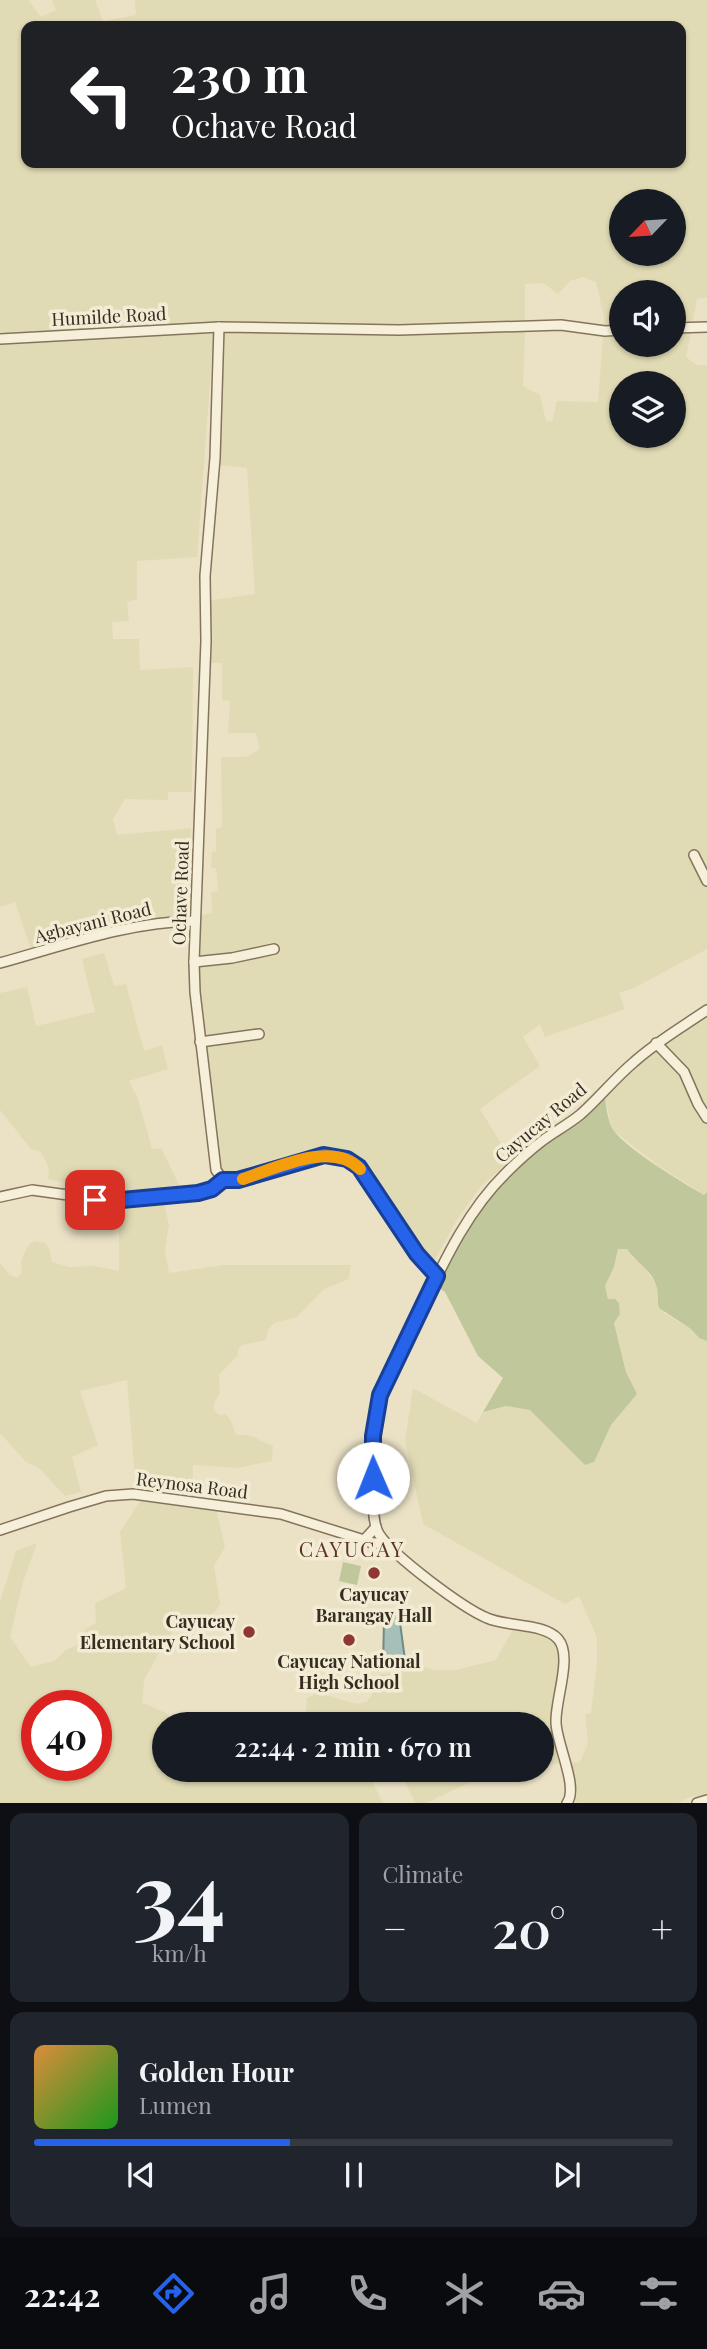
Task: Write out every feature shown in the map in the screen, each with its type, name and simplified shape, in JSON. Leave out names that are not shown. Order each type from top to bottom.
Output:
[{"type":"street","name":"Humilde Road","points":[[0,339],[219,327],[338,331],[561,325],[609,331]]},
{"type":"street","name":"Ochave Road","points":[[219,327],[215,458],[207,537],[206,641],[194,962],[214,1163],[223,1180]]},
{"type":"street","points":[[686,328],[707,327]]},
{"type":"street","points":[[694,855],[707,881]]},
{"type":"street","name":"Agbayani Road","points":[[0,963],[140,925],[160,921],[195,920]]},
{"type":"street","points":[[194,962],[232,958],[274,948]]},
{"type":"street","name":"Cayucay Road","points":[[571,1802],[571,1786],[555,1720],[564,1661],[564,1652],[558,1639],[535,1628],[486,1618],[438,1587],[386,1543],[376,1527],[372,1453],[380,1395],[437,1276],[464,1227],[504,1175],[541,1142],[580,1115],[656,1043],[707,1010]]},
{"type":"street","points":[[200,1042],[259,1034]]},
{"type":"street","points":[[656,1043],[684,1072],[707,1118]]},
{"type":"street","points":[[0,1196],[32,1190],[111,1201],[198,1193],[212,1189],[223,1180],[238,1180],[324,1155],[347,1159],[363,1173],[417,1254],[437,1276]]},
{"type":"street","name":"Reynosa Road","points":[[0,1531],[106,1496],[133,1494],[281,1514],[372,1543],[386,1543]]},
{"type":"street","points":[[364,1540],[376,1527]]},
{"type":"street","points":[[697,1803],[707,1800]]},
{"type":"shaded area","points":[[0,0],[28,0],[41,17],[56,10],[52,0],[95,0],[103,21],[136,15],[135,0],[707,0],[707,297],[697,299],[692,325],[686,325],[686,280],[609,280],[609,327],[604,327],[596,282],[583,277],[570,281],[558,294],[543,283],[525,284],[525,323],[0,336]]},
{"type":"shaded area","points":[[214,330],[197,557],[137,561],[137,599],[127,602],[129,621],[112,622],[113,639],[139,639],[140,670],[193,667],[192,792],[168,792],[168,800],[125,799],[113,819],[117,835],[191,828],[187,918],[158,918],[105,927],[31,949],[15,902],[0,907],[0,342]]},
{"type":"shaded area","points":[[221,331],[323,334],[525,331],[523,386],[540,395],[546,421],[552,422],[557,401],[598,402],[603,335],[609,335],[609,357],[686,357],[697,365],[707,365],[707,949],[634,988],[619,993],[625,1009],[545,1037],[540,1025],[523,1037],[540,1066],[480,1109],[511,1160],[481,1186],[455,1223],[430,1269],[351,1158],[340,1152],[317,1149],[272,1160],[226,1176],[218,1172],[198,1026],[196,916],[212,913],[211,892],[218,891],[216,868],[211,868],[212,852],[216,851],[216,829],[222,827],[221,757],[246,757],[260,749],[256,733],[228,733],[230,701],[222,700],[222,663],[204,663],[205,601],[255,594],[247,468],[212,464]]},
{"type":"shaded area","points":[[686,332],[691,332],[686,357]]},
{"type":"shaded area","points":[[104,953],[114,986],[126,984],[144,1051],[162,1045],[168,1069],[129,1081],[138,1099],[152,1149],[161,1148],[181,1189],[109,1198],[76,1194],[74,1185],[48,1179],[49,1168],[41,1152],[31,1149],[0,1110],[0,993],[27,987],[36,1026],[95,1012],[82,959]]},
{"type":"shaded area","points":[[707,1012],[707,1192],[704,1195],[659,1166],[614,1131],[604,1088]]},
{"type":"shaded area","points":[[164,1203],[169,1225],[165,1250],[169,1273],[223,1265],[351,1265],[349,1279],[324,1289],[297,1317],[274,1323],[268,1330],[266,1340],[242,1345],[238,1355],[219,1375],[220,1393],[214,1403],[214,1410],[230,1419],[236,1435],[249,1435],[273,1446],[272,1461],[237,1468],[193,1465],[192,1498],[136,1491],[127,1380],[80,1391],[98,1445],[72,1457],[81,1492],[65,1496],[39,1468],[26,1462],[0,1433],[0,1263],[10,1275],[18,1278],[22,1272],[21,1261],[29,1244],[35,1241],[45,1243],[50,1250],[52,1262],[69,1267],[95,1266],[119,1271],[119,1210],[127,1205]]},
{"type":"shaded area","points":[[618,1249],[627,1249],[633,1259],[641,1262],[657,1286],[664,1313],[707,1341],[707,1795],[689,1797],[678,1803],[578,1803],[568,1796],[563,1764],[580,1762],[588,1743],[585,1714],[591,1713],[597,1662],[597,1638],[579,1596],[565,1604],[423,1524],[405,1440],[413,1388],[477,1423],[483,1412],[497,1408],[506,1406],[530,1409],[585,1465],[594,1462],[611,1425],[637,1394],[626,1372],[614,1323],[620,1314],[619,1303],[615,1299],[608,1299],[605,1286],[614,1267]]},
{"type":"shaded area","points":[[142,1498],[216,1509],[225,1547],[214,1566],[220,1604],[215,1612],[198,1621],[188,1619],[180,1622],[144,1680],[142,1704],[164,1712],[152,1712],[152,1782],[372,1782],[383,1803],[0,1803],[0,1601],[16,1551],[37,1543],[23,1582],[10,1637],[31,1667],[54,1661],[66,1650],[83,1643],[85,1629],[96,1623],[95,1603],[126,1588],[120,1532]]},
{"type":"shaded area","points":[[514,1627],[533,1629],[554,1639],[560,1652],[553,1712],[306,1710],[307,1698],[318,1693],[357,1704],[366,1702],[372,1695],[372,1679],[381,1674],[398,1673],[413,1664],[435,1670],[456,1670],[496,1660]]},
{"type":"shaded area","points":[[554,1736],[555,1744],[560,1763],[554,1764]]},
{"type":"shaded area","points":[[405,1782],[471,1782],[426,1803],[415,1803]]},
{"type":"green space","points":[[604,1088],[609,1121],[614,1131],[643,1156],[704,1195],[707,1192],[707,1341],[659,1308],[654,1279],[627,1249],[618,1249],[614,1267],[605,1286],[608,1299],[615,1299],[619,1303],[620,1314],[614,1323],[626,1372],[637,1394],[611,1425],[594,1462],[585,1465],[530,1410],[506,1406],[483,1412],[503,1378],[478,1356],[445,1292],[432,1283],[475,1205]]},
{"type":"green space","points":[[343,1562],[361,1566],[357,1585],[339,1581]]},
{"type":"water","points":[[395,1613],[399,1615],[405,1660],[404,1664],[383,1666],[384,1621]]},
{"type":"slow traffic","points":[[243,1179],[324,1155],[347,1159],[360,1169]]},
{"type":"place","name":"Cayucay Barangay Hall","points":[[374,1573]]},
{"type":"place","name":"Cayucay Elementary School","points":[[249,1632]]},
{"type":"place","name":"Cayucay National High School","points":[[349,1640]]},
{"type":"district","name":"CAYUCAY","points":[[352,1550]]},
{"type":"route","points":[[95,1200],[198,1193],[212,1189],[223,1180],[230,1182],[324,1155],[347,1159],[359,1167],[417,1254],[437,1276],[380,1395],[373,1436],[373,1478]]}]
